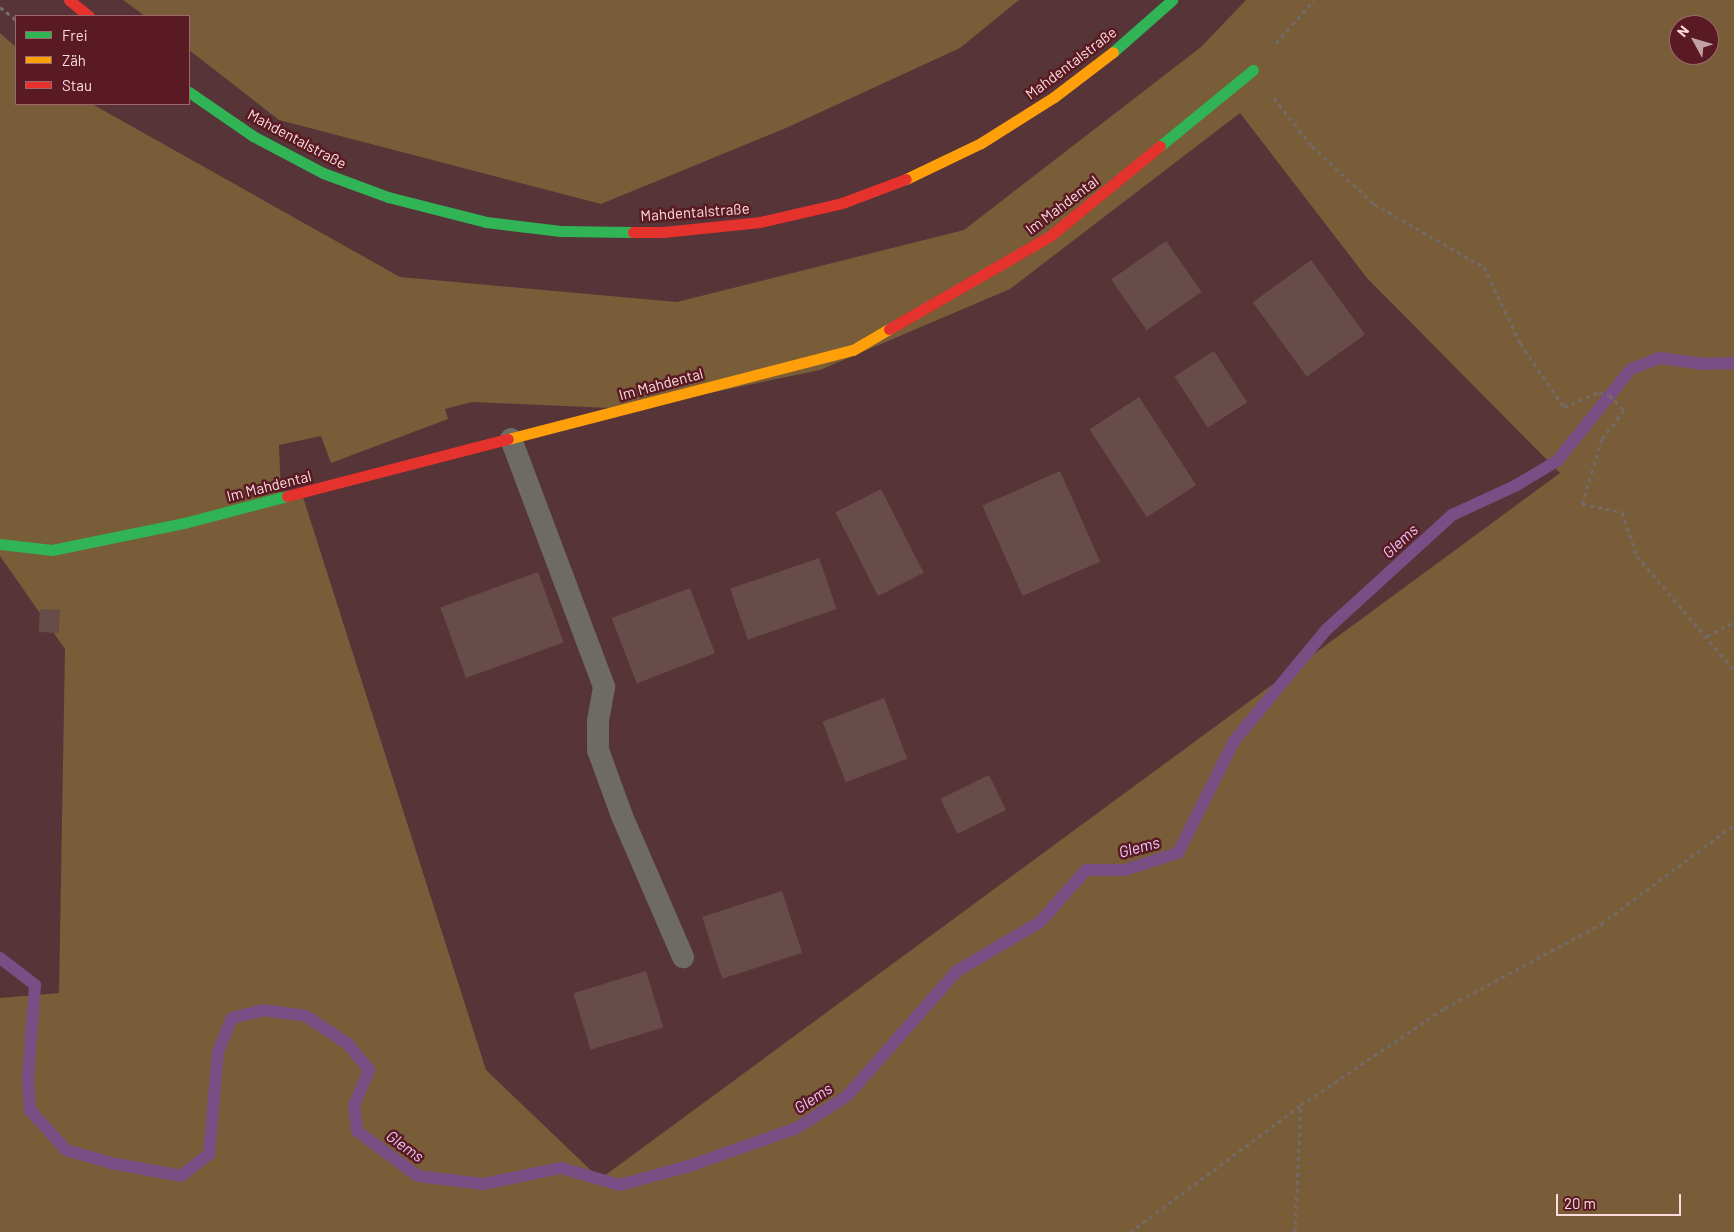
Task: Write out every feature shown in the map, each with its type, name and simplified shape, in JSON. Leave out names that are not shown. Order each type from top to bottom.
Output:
[{"type":"street","points":[[69,0],[88,15]]},
{"type":"street","name":"Mahdentalstraße","points":[[190,93],[253,136],[323,173],[388,198],[486,222],[560,232],[663,232],[760,222],[842,203],[917,175],[980,143],[1054,97],[1117,49],[1172,0]]},
{"type":"street","name":"Im Mahdental","points":[[0,544],[52,550],[184,523],[853,350],[1050,236],[1252,70]]},
{"type":"lane","points":[[511,439],[604,687],[598,721],[598,750],[622,816],[683,957]]},
{"type":"path","points":[[1314,0],[1252,70],[1312,146],[1374,204],[1484,267],[1520,343],[1564,407],[1599,392],[1610,396],[1624,410],[1602,440],[1582,504],[1622,512],[1637,556],[1734,670]]},
{"type":"path","points":[[0,6],[15,19]]},
{"type":"path","points":[[1707,636],[1734,622]]},
{"type":"path","points":[[1130,1232],[1301,1105],[1445,1008],[1601,924],[1734,825]]},
{"type":"path","points":[[1295,1232],[1301,1105]]},
{"type":"shaded area","points":[[123,0],[1019,0],[960,48],[786,128],[601,204],[279,120],[190,51],[190,15],[144,15]]},
{"type":"shaded area","points":[[1246,0],[1734,0],[1734,1232],[0,1232],[0,998],[59,993],[65,649],[0,556],[0,33],[15,46],[15,105],[94,105],[400,277],[677,302],[964,230],[1201,47]],"holes":[[[1240,113],[1367,278],[1560,473],[600,1179],[486,1070],[302,494],[281,498],[279,445],[321,436],[331,463],[448,419],[445,409],[472,402],[633,409],[820,370],[1010,289]]]},
{"type":"building","points":[[1166,241],[1202,292],[1147,330],[1111,279]]},
{"type":"building","points":[[1311,260],[1365,334],[1307,377],[1253,302]]},
{"type":"building","points":[[1214,351],[1247,402],[1208,428],[1175,377]]},
{"type":"building","points":[[1139,397],[1196,485],[1147,517],[1090,429]]},
{"type":"building","points":[[1060,471],[1100,561],[1023,596],[982,506]]},
{"type":"building","points":[[881,489],[924,573],[878,596],[836,512]]},
{"type":"building","points":[[819,558],[837,609],[748,640],[730,589]]},
{"type":"building","points":[[538,572],[564,642],[466,678],[440,608]]},
{"type":"building","points":[[690,588],[715,653],[637,683],[612,618]]},
{"type":"building","points":[[40,609],[60,610],[59,633],[39,632]]},
{"type":"building","points":[[884,698],[907,759],[846,782],[822,722]]},
{"type":"building","points":[[989,775],[1006,810],[958,834],[940,799]]},
{"type":"building","points":[[782,891],[802,953],[722,979],[702,917]]},
{"type":"building","points":[[646,971],[663,1027],[591,1050],[573,993]]},
{"type":"waterway","name":"Glems","points":[[0,958],[35,985],[28,1076],[30,1110],[66,1150],[111,1163],[181,1176],[209,1154],[218,1052],[232,1018],[263,1010],[306,1016],[348,1044],[369,1070],[354,1105],[357,1131],[418,1176],[483,1184],[561,1168],[620,1185],[689,1166],[797,1128],[847,1096],[957,971],[1040,922],[1086,870],[1125,870],[1178,853],[1234,741],[1326,630],[1452,515],[1515,486],[1557,461],[1631,369],[1660,358],[1704,364],[1734,363]]},
{"type":"traffic: fast","points":[[1113,52],[1172,0]]},
{"type":"traffic: fast","points":[[1160,146],[1253,70]]},
{"type":"traffic: fast","points":[[190,93],[253,136],[323,173],[388,197],[486,222],[560,231],[633,232]]},
{"type":"traffic: fast","points":[[0,544],[52,550],[184,523],[287,496]]},
{"type":"traffic: slow","points":[[906,179],[981,143],[1054,97],[1113,52]]},
{"type":"traffic: slow","points":[[508,439],[853,350],[889,329]]},
{"type":"traffic: jam","points":[[69,0],[88,15]]},
{"type":"traffic: jam","points":[[889,329],[1050,236],[1160,146]]},
{"type":"traffic: jam","points":[[633,232],[663,232],[760,222],[842,203],[906,179]]},
{"type":"traffic: jam","points":[[287,496],[508,439]]}]
